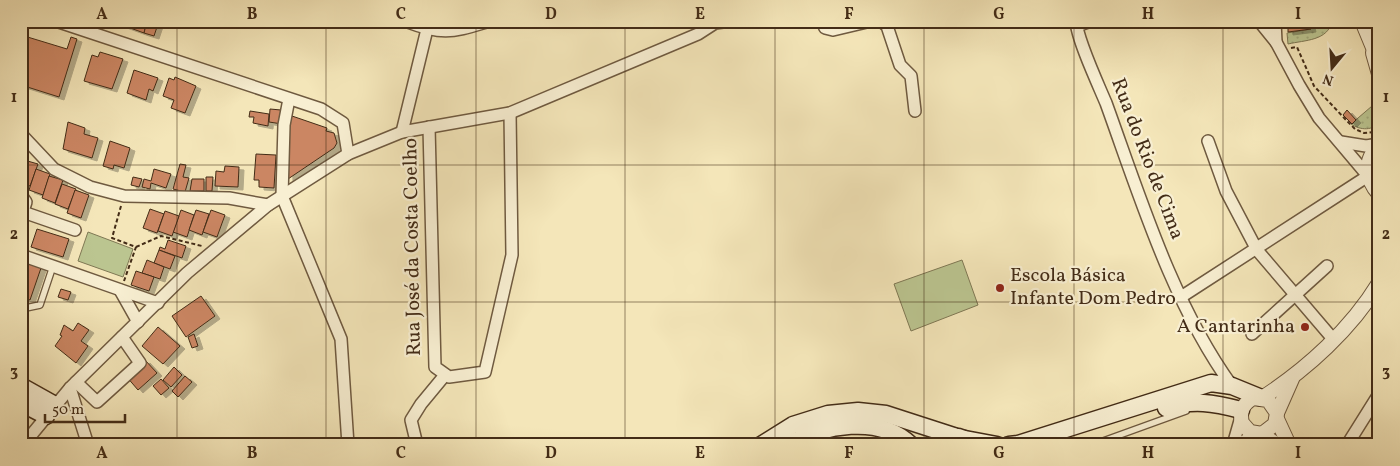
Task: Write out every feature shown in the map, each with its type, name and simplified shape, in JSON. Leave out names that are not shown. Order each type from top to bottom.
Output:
[{"type":"main road","points":[[1009,445],[1018,444],[1211,383],[1232,386],[1261,398]]},
{"type":"main road","points":[[21,386],[51,411]]},
{"type":"main road","points":[[1050,445],[1183,402],[1200,401],[1220,405],[1241,414]]},
{"type":"main road","points":[[21,403],[51,411]]},
{"type":"main road","points":[[761,445],[793,426],[828,414],[858,411],[886,414],[964,440]]},
{"type":"main road","points":[[788,445],[805,436],[857,426],[880,427],[895,433],[911,445]]},
{"type":"main road","points":[[935,445],[945,437],[997,445]]},
{"type":"street","points":[[56,21],[321,110],[343,123],[348,154]]},
{"type":"street","points":[[405,21],[451,32],[490,21]]},
{"type":"street","points":[[23,445],[73,385],[187,274],[268,205],[348,154],[402,132],[510,113],[698,34],[715,22],[731,21]]},
{"type":"street","points":[[822,21],[825,28],[833,30],[871,21]]},
{"type":"street","points":[[881,21],[887,26],[900,65],[910,76],[915,111]]},
{"type":"street","points":[[1076,23],[1091,21]]},
{"type":"street","points":[[1259,21],[1276,42],[1298,85],[1320,118],[1368,176],[1372,186],[1379,194]]},
{"type":"street","points":[[1275,21],[1276,42]]},
{"type":"street","points":[[1362,21],[1379,74]]},
{"type":"street","name":"Rua do Rio de Cima","points":[[1076,23],[1141,198],[1189,316],[1212,359],[1232,386]]},
{"type":"street","points":[[402,132],[428,25]]},
{"type":"street","points":[[1372,48],[1379,62]]},
{"type":"street","points":[[289,100],[284,125],[282,196],[341,339],[348,445]]},
{"type":"street","points":[[417,445],[411,420],[421,404],[445,375],[449,377],[485,372],[512,255],[510,113]]},
{"type":"street","name":"Rua José da Costa Coelho","points":[[429,127],[435,367],[445,375]]},
{"type":"street","points":[[21,134],[54,169],[99,189],[124,196],[229,198],[268,205]]},
{"type":"street","points":[[1208,141],[1226,190],[1257,250],[1333,338]]},
{"type":"street","points":[[1341,142],[1366,146],[1379,145]]},
{"type":"street","points":[[1181,297],[1257,250],[1368,176],[1370,158],[1379,145]]},
{"type":"street","points":[[21,195],[26,202],[22,215],[75,230]]},
{"type":"street","points":[[21,255],[158,303]]},
{"type":"street","points":[[1252,334],[1327,266]]},
{"type":"street","points":[[1233,445],[1241,414],[1248,401],[1261,398],[1292,378],[1364,307],[1379,283]]},
{"type":"street","points":[[120,290],[138,322]]},
{"type":"street","points":[[73,385],[97,402],[140,363],[122,337]]},
{"type":"street","points":[[1237,445],[1272,429],[1292,378]]},
{"type":"street","points":[[73,385],[88,445]]},
{"type":"street","points":[[1347,445],[1379,394]]},
{"type":"street","points":[[1261,398],[1272,403],[1288,445]]},
{"type":"street","points":[[1241,414],[1245,428],[1277,445]]},
{"type":"lane","points":[[21,309],[40,304],[53,266]]},
{"type":"lane","points":[[1092,445],[1176,414],[1197,408],[1220,405]]},
{"type":"path","points":[[1287,49],[1296,47],[1314,86],[1354,129],[1364,133],[1374,132],[1379,127]]},
{"type":"path","points":[[118,217],[112,238],[136,247],[161,236],[181,239],[214,250]]},
{"type":"path","points":[[120,290],[136,247]]},
{"type":"green space","points":[[1309,21],[1332,21],[1330,28],[1321,36],[1288,44],[1287,33],[1311,29]]},
{"type":"green space","points":[[1379,100],[1379,120],[1374,127],[1362,129],[1351,124]]},
{"type":"green space","points":[[88,232],[133,249],[123,277],[78,261]]},
{"type":"green space","points":[[962,260],[978,305],[911,331],[894,284]]},
{"type":"building","points":[[123,21],[135,21],[133,29],[122,25]]},
{"type":"building","points":[[135,21],[147,21],[144,33],[133,29]]},
{"type":"building","points":[[147,21],[159,21],[154,36],[144,33]]},
{"type":"building","points":[[1304,21],[1309,21],[1311,29],[1288,32],[1288,27],[1305,26]]},
{"type":"building","points":[[21,35],[67,49],[71,37],[77,39],[59,97],[21,85]]},
{"type":"building","points":[[100,52],[123,59],[112,89],[84,81],[92,55],[98,57]]},
{"type":"building","points":[[134,70],[158,78],[153,91],[149,89],[146,100],[127,93]]},
{"type":"building","points":[[175,77],[196,86],[185,113],[171,108],[174,100],[163,96],[169,78],[174,80]]},
{"type":"building","points":[[270,109],[281,110],[282,124],[269,122]]},
{"type":"building","points":[[1347,110],[1356,120],[1352,124],[1343,115]]},
{"type":"building","points":[[250,111],[269,114],[268,126],[253,123],[254,117],[249,117]]},
{"type":"building","points":[[292,116],[327,128],[326,131],[334,133],[337,143],[334,148],[288,179],[287,132]]},
{"type":"building","points":[[68,122],[85,128],[84,134],[98,138],[92,158],[63,149]]},
{"type":"building","points":[[110,141],[130,148],[124,168],[114,165],[113,169],[103,166]]},
{"type":"building","points":[[256,154],[276,155],[274,188],[259,187],[259,180],[254,180]]},
{"type":"building","points":[[24,160],[38,164],[30,186],[21,183],[21,169]]},
{"type":"building","points":[[180,164],[186,165],[183,177],[189,178],[185,192],[173,189]]},
{"type":"building","points":[[225,166],[239,167],[238,187],[215,186],[216,171],[224,172]]},
{"type":"building","points":[[36,169],[50,174],[43,195],[29,190]]},
{"type":"building","points":[[154,169],[171,174],[166,188],[151,183],[150,189],[142,187],[144,179],[151,181]]},
{"type":"building","points":[[49,176],[63,180],[55,203],[42,198]]},
{"type":"building","points":[[133,177],[142,179],[139,187],[131,185]]},
{"type":"building","points":[[206,177],[213,177],[212,191],[206,191]]},
{"type":"building","points":[[192,179],[204,179],[204,191],[190,191]]},
{"type":"building","points":[[62,184],[76,189],[68,209],[55,204]]},
{"type":"building","points":[[75,190],[89,195],[81,218],[67,213]]},
{"type":"building","points":[[150,209],[164,214],[157,233],[143,228]]},
{"type":"building","points":[[181,210],[194,215],[187,237],[173,232]]},
{"type":"building","points":[[196,210],[209,214],[202,235],[189,230]]},
{"type":"building","points":[[211,210],[225,215],[217,237],[203,232]]},
{"type":"building","points":[[165,211],[179,216],[172,236],[158,231]]},
{"type":"building","points":[[37,229],[69,239],[63,257],[31,247]]},
{"type":"building","points":[[168,240],[186,246],[182,258],[159,250],[160,247],[165,249]]},
{"type":"building","points":[[159,250],[175,256],[170,269],[154,263]]},
{"type":"building","points":[[147,260],[164,267],[160,279],[142,273]]},
{"type":"building","points":[[23,261],[41,268],[30,300],[21,297]]},
{"type":"building","points":[[136,271],[154,277],[149,291],[131,285]]},
{"type":"building","points":[[61,289],[71,292],[68,300],[58,297]]},
{"type":"building","points":[[201,296],[215,316],[186,337],[172,316]]},
{"type":"building","points":[[78,323],[89,330],[81,341],[88,346],[76,363],[55,346],[62,336],[60,335],[64,325],[73,331]]},
{"type":"building","points":[[158,327],[180,346],[163,364],[142,346]]},
{"type":"building","points":[[194,334],[198,346],[192,348],[188,337]]},
{"type":"building","points":[[145,360],[157,373],[138,390],[126,376]]},
{"type":"building","points":[[174,367],[182,375],[171,387],[163,380]]},
{"type":"building","points":[[185,376],[192,382],[178,397],[172,391]]},
{"type":"building","points":[[161,379],[169,388],[161,395],[153,386]]},
{"type":"place","name":"Escola Básica Infante Dom Pedro","points":[[1000,288]]},
{"type":"place","name":"A Cantarinha","points":[[1305,327]]}]
